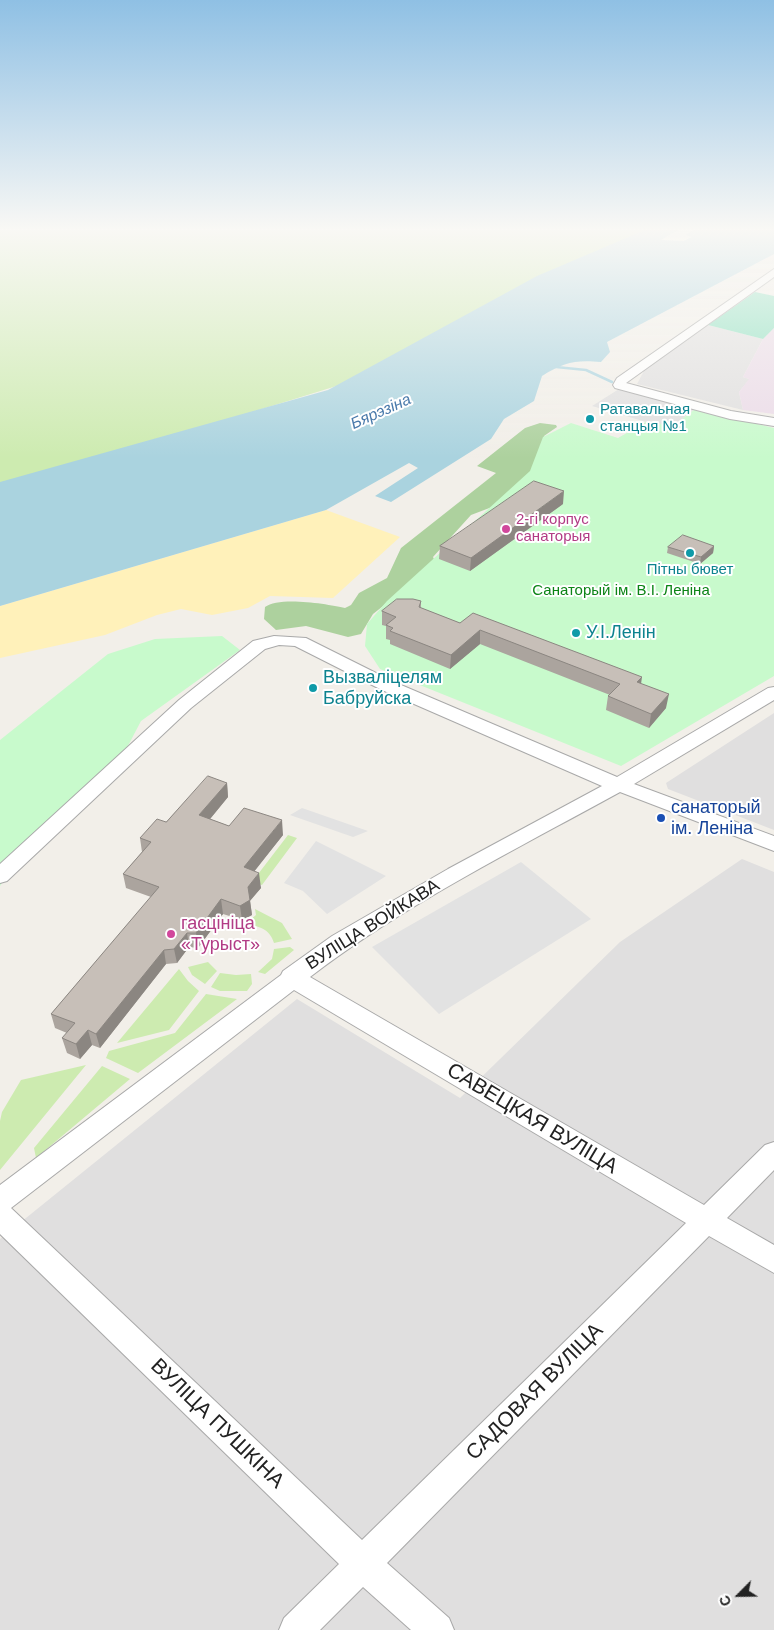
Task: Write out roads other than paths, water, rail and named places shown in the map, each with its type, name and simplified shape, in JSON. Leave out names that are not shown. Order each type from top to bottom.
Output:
[{"type":"street","points":[[726,306],[621,381],[619,385],[644,394],[730,416],[774,422]]},
{"type":"street","points":[[0,876],[185,704],[259,645],[270,640],[286,639],[300,642],[388,686],[618,785],[774,844]]},
{"type":"street","name":"ВУЛІЦА ВОЙКАВА","points":[[0,1201],[291,977],[349,937],[455,874],[618,785],[774,692]]},
{"type":"street","name":"САВЕЦКАЯ ВУЛІЦА","points":[[291,977],[706,1222],[774,1260]]},
{"type":"street","name":"САДОВАЯ ВУЛІЦА","points":[[296,1630],[774,1153]]},
{"type":"street","name":"ВУЛІЦА ПУШКІНА","points":[[0,1216],[362,1563],[437,1630]]},
{"type":"water","name":"Бярэзіна","points":[[482,306],[675,306],[607,342],[610,352],[601,362],[584,361],[570,363],[542,376],[534,401],[504,419],[491,439],[391,502],[375,496],[418,468],[409,463],[326,510],[0,606],[0,482],[328,390]]},
{"type":"waterway","points":[[556,367],[586,370],[612,382]]},
{"type":"place","name":"Ратавальная станцыя №1","points":[[590,419]]},
{"type":"place","name":"2-гі корпус санаторыя","points":[[506,529]]},
{"type":"place","name":"Пітны бювет","points":[[690,553]]},
{"type":"place","name":"У.І.Ленін","points":[[576,633]]},
{"type":"place","name":"Вызваліцелям Бабруйска","points":[[313,688]]},
{"type":"place","name":"санаторый ім. Леніна","points":[[661,818]]},
{"type":"place","name":"гасцініца «Турыст»","points":[[171,934]]},
{"type":"park label","name":"Санаторый ім. В.І. Леніна","points":[[621,591]]}]
